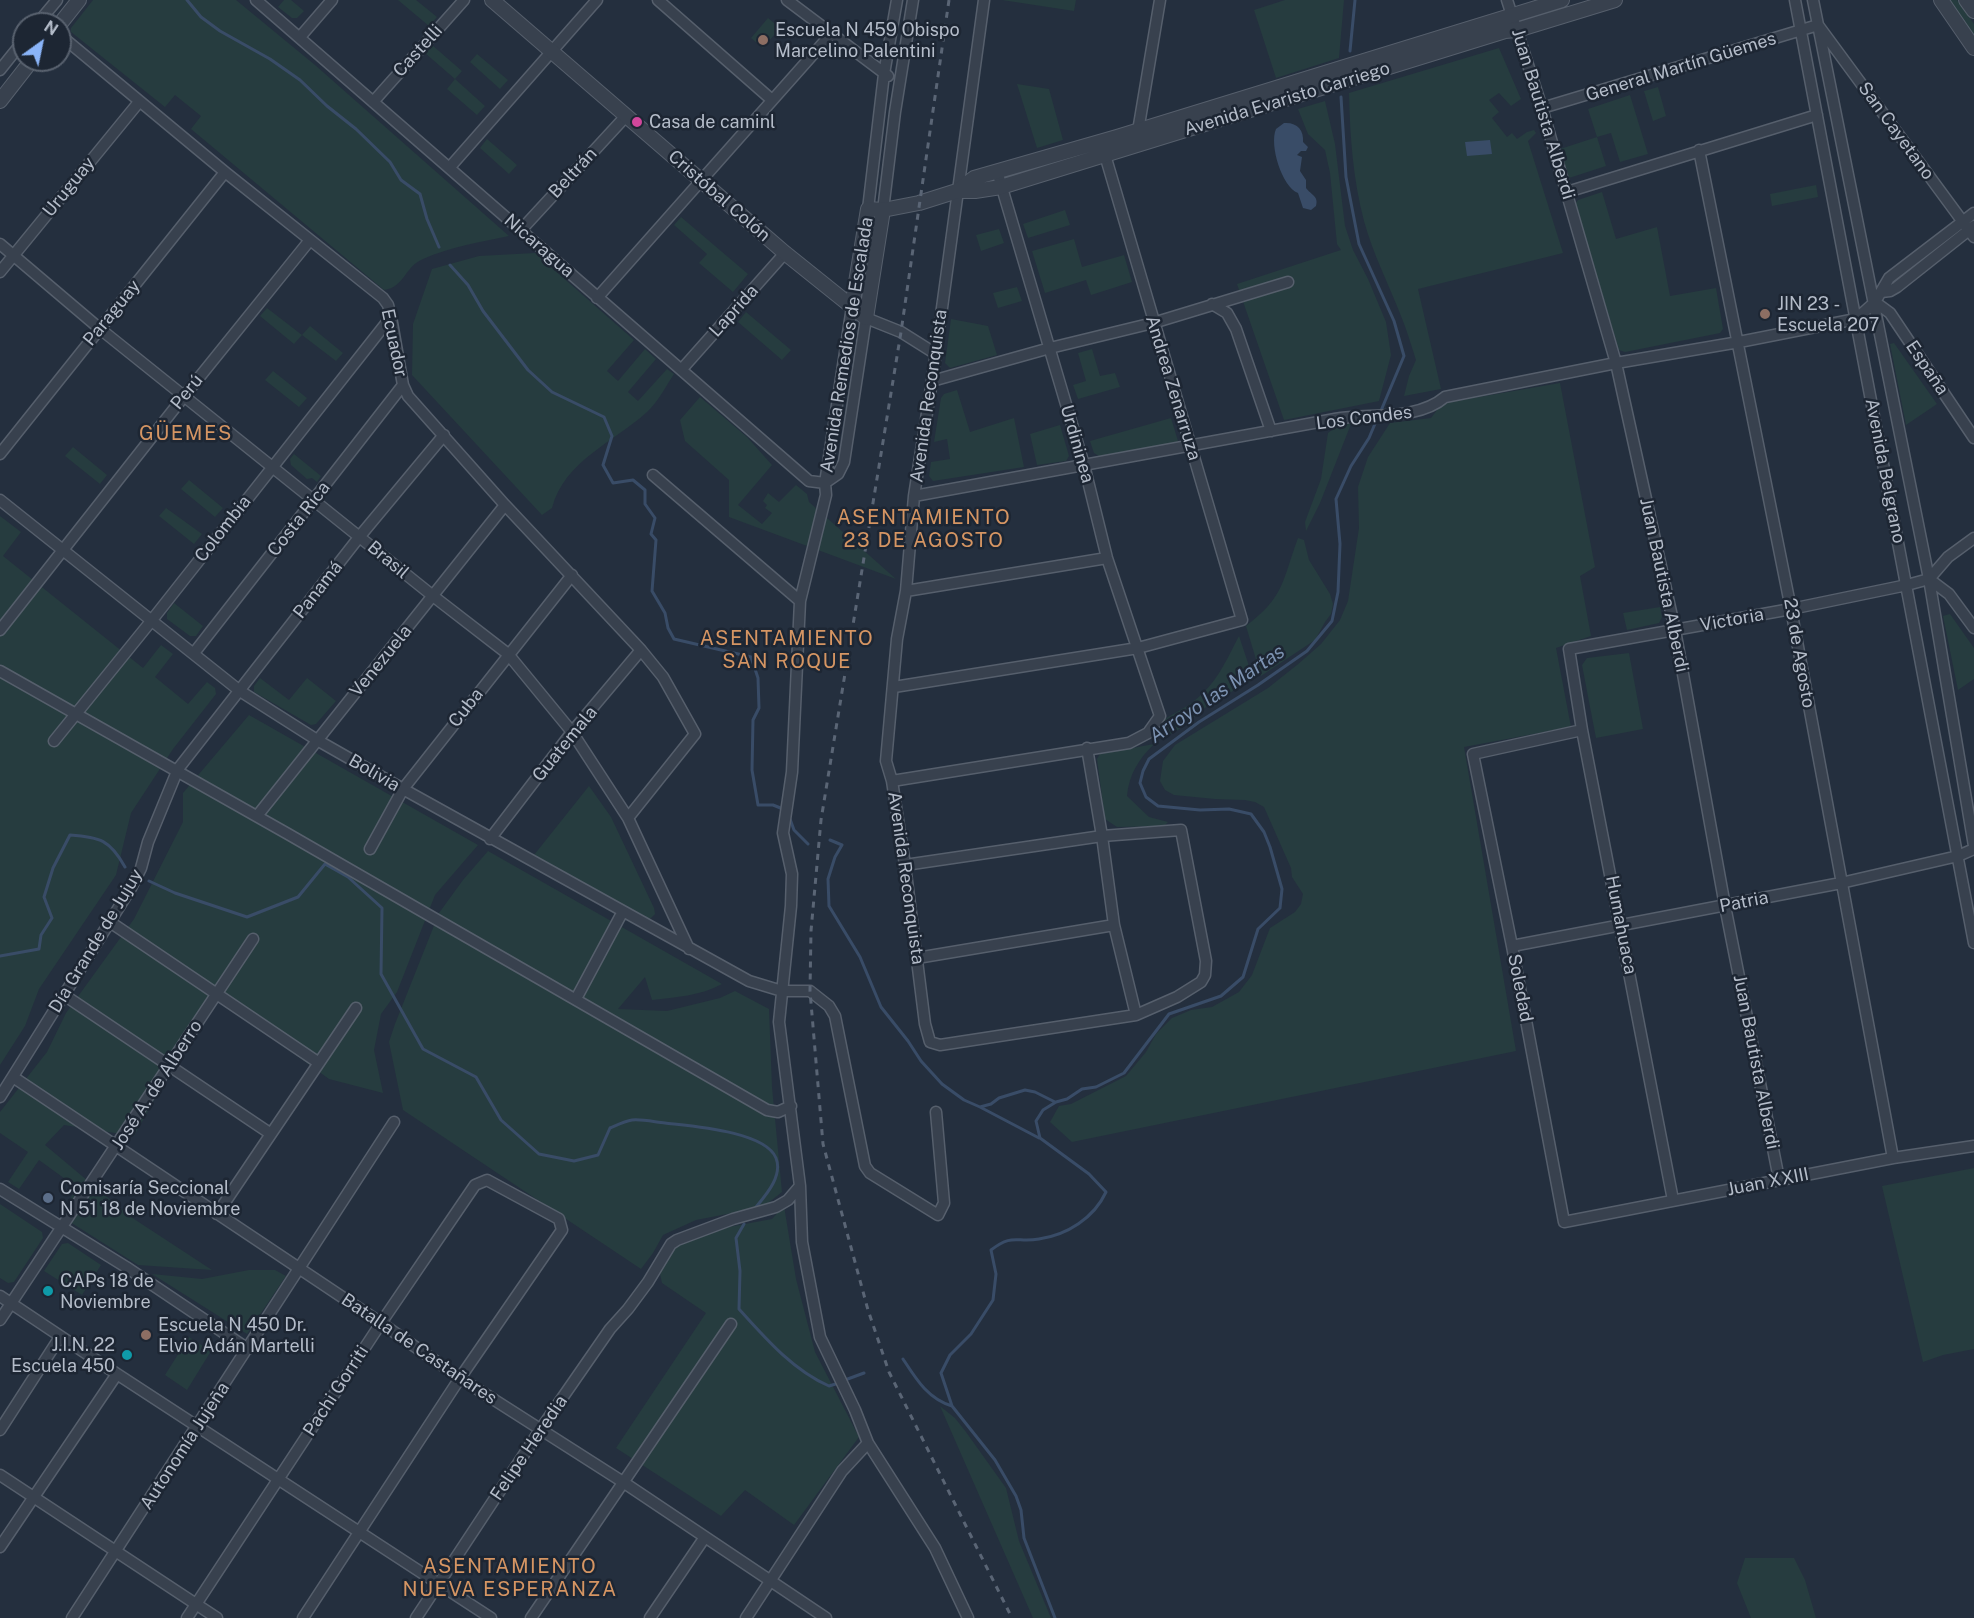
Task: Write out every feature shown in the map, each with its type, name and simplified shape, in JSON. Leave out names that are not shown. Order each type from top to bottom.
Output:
[{"type":"street","points":[[47,12],[57,0]]},
{"type":"street","points":[[70,12],[79,0]]},
{"type":"street","name":"Nicaragua","points":[[256,0],[809,480],[825,483]]},
{"type":"street","points":[[300,37],[332,0]]},
{"type":"street","name":"Castelli","points":[[373,102],[464,0]]},
{"type":"street","name":"Cristóbal Colón","points":[[492,0],[785,253],[866,318]]},
{"type":"street","points":[[450,167],[597,0]]},
{"type":"street","points":[[658,0],[772,100]]},
{"type":"street","points":[[787,0],[884,74],[900,81]]},
{"type":"street","name":"Avenida Remedios de Escalada","points":[[825,483],[868,209],[884,74],[897,0]]},
{"type":"street","name":"Avenida Remedios de Escalada","points":[[825,483],[838,474],[844,462],[913,0]]},
{"type":"street","name":"Avenida Reconquista","points":[[984,0],[936,354],[914,496],[906,591],[897,639],[886,761],[892,781],[905,865],[925,1024],[930,1042],[940,1045],[1136,1015]]},
{"type":"street","points":[[1141,144],[1138,130],[1160,0]]},
{"type":"street","name":"Juan Bautista Alberdi","points":[[1508,0],[1616,363],[1675,630],[1725,906],[1779,1179]]},
{"type":"street","name":"Avenida Evaristo Carriego","points":[[957,191],[974,178],[1562,0]]},
{"type":"street","name":"Avenida Evaristo Carriego","points":[[868,209],[883,210],[919,203],[957,191],[1001,187],[1505,31],[1517,30],[1615,0]]},
{"type":"street","name":"Avenida Belgrano","points":[[1795,0],[1974,942]]},
{"type":"street","name":"Avenida Belgrano","points":[[1813,0],[1929,579],[1974,848]]},
{"type":"street","points":[[1941,0],[1974,48]]},
{"type":"street","points":[[1966,0],[1974,11]]},
{"type":"street","name":"General Martín Güemes","points":[[1542,108],[1801,32],[1818,25]]},
{"type":"street","name":"San Cayetano","points":[[1818,25],[1970,229]]},
{"type":"street","points":[[597,298],[832,33]]},
{"type":"street","name":"Ecuador","points":[[72,45],[225,172],[383,298],[388,305],[403,385],[408,396],[505,505],[641,650],[663,677],[695,734],[628,818]]},
{"type":"street","points":[[0,70],[12,55]]},
{"type":"street","points":[[0,101],[23,72]]},
{"type":"street","name":"Uruguay","points":[[0,272],[139,102]]},
{"type":"street","points":[[1567,192],[1817,115]]},
{"type":"street","name":"Beltrán","points":[[521,230],[626,116]]},
{"type":"street","name":"23 de Agosto","points":[[1699,150],[1791,609],[1893,1158]]},
{"type":"street","name":"Andrea Zenarruza","points":[[1105,155],[1242,621],[1138,648]]},
{"type":"street","name":"Urdininea","points":[[997,171],[1084,465],[1107,558],[1160,716],[1148,733],[1129,743],[1087,748]]},
{"type":"street","name":"Paraguay","points":[[0,454],[225,172]]},
{"type":"street","points":[[1856,319],[1875,302],[1881,292],[1897,287],[1970,229],[1974,213]]},
{"type":"street","name":"Perú","points":[[0,630],[184,395],[310,240]]},
{"type":"street","name":"Brasil","points":[[0,244],[99,328],[508,654],[572,732],[628,818],[689,949]]},
{"type":"street","name":"Laprida","points":[[682,369],[785,253]]},
{"type":"street","points":[[932,381],[1153,322],[1288,282]]},
{"type":"street","name":"España","points":[[1875,302],[1890,313],[1974,438]]},
{"type":"street","points":[[1212,304],[1227,313],[1236,329],[1271,431]]},
{"type":"street","name":"Colombia","points":[[54,741],[391,317]]},
{"type":"street","points":[[866,318],[901,332],[936,354]]},
{"type":"street","name":"Los Condes","points":[[914,496],[1341,418],[1420,411],[1435,405],[1445,397],[1856,319]]},
{"type":"street","name":"Costa Rica","points":[[194,653],[403,385]]},
{"type":"street","name":"Panamá","points":[[240,691],[360,536],[444,435]]},
{"type":"street","points":[[653,475],[800,601]]},
{"type":"street","points":[[825,483],[826,495],[800,601],[792,772],[783,833],[792,874],[779,1022],[800,1186],[802,1242],[820,1337],[868,1443],[936,1548],[968,1618]]},
{"type":"street","name":"Bolivia","points":[[0,500],[240,691],[317,740],[622,913],[749,981],[782,991],[810,991],[829,1006],[836,1016],[865,1166],[870,1173],[938,1215],[944,1203],[936,1112]]},
{"type":"street","name":"Venezuela","points":[[257,816],[505,505]]},
{"type":"street","points":[[1974,538],[1948,557],[1929,579],[1949,594],[1974,628]]},
{"type":"street","points":[[906,591],[1107,558]]},
{"type":"street","name":"Cuba","points":[[370,849],[403,789],[572,575]]},
{"type":"street","name":"Victoria","points":[[1569,650],[1791,609],[1929,579]]},
{"type":"street","points":[[894,687],[1138,648]]},
{"type":"street","name":"Guatemala","points":[[490,839],[572,732],[641,650]]},
{"type":"street","name":"Humahuaca","points":[[1569,650],[1582,730],[1673,1200]]},
{"type":"street","points":[[0,671],[257,816],[766,1110],[778,1112],[791,1106]]},
{"type":"street","name":"Día Grande de Jujuy","points":[[0,1096],[110,922],[141,868],[148,842],[177,771],[240,691]]},
{"type":"street","name":"Soledad","points":[[1564,1222],[1473,754],[1582,730]]},
{"type":"street","points":[[892,781],[1087,748],[1102,836],[1114,925],[1136,1015],[1177,997],[1201,982],[1204,975],[1206,962],[1181,830],[1102,836],[905,865]]},
{"type":"street","name":"Patria","points":[[1512,946],[1841,883],[1958,856],[1974,848]]},
{"type":"street","points":[[577,997],[622,913]]},
{"type":"street","points":[[110,922],[319,1063]]},
{"type":"street","points":[[917,958],[1114,925]]},
{"type":"street","name":"José A. de Alberro","points":[[0,1320],[253,939]]},
{"type":"street","points":[[64,995],[271,1134]]},
{"type":"street","points":[[217,1214],[356,1008]]},
{"type":"street","name":"Batalla de Castañares","points":[[13,1077],[460,1378],[623,1482],[826,1618]]},
{"type":"street","name":"Autonomía Jujeña","points":[[72,1618],[394,1122]]},
{"type":"street","name":"Juan XXIII","points":[[1564,1222],[1779,1179],[1974,1146]]},
{"type":"street","name":"Pachi Gorriti","points":[[188,1618],[381,1323],[475,1185],[487,1180],[560,1219],[562,1230],[460,1378]]},
{"type":"street","name":"Felipe Heredia","points":[[416,1618],[540,1430],[610,1329],[628,1310],[648,1282],[671,1244],[733,1219],[776,1207],[788,1200],[800,1186]]},
{"type":"street","points":[[0,1189],[126,1267],[248,1349]]},
{"type":"street","points":[[0,1296],[491,1618]]},
{"type":"street","points":[[531,1618],[731,1324]]},
{"type":"street","points":[[0,1430],[60,1337]]},
{"type":"street","points":[[0,1548],[117,1374]]},
{"type":"street","points":[[303,1618],[460,1378]]},
{"type":"street","points":[[746,1618],[842,1471],[868,1443]]},
{"type":"street","points":[[0,1475],[217,1618]]},
{"type":"street","points":[[650,1618],[705,1537]]},
{"type":"green space","points":[[93,0],[236,0],[315,65],[509,236],[454,248],[423,259],[412,267],[396,285],[384,290],[191,129],[201,116],[175,95],[165,107],[72,33],[72,27]]},
{"type":"green space","points":[[284,0],[291,0],[304,11],[297,18],[292,18],[278,7]]},
{"type":"green space","points":[[398,0],[416,0],[437,17],[429,26]]},
{"type":"green space","points":[[1002,0],[1076,0],[1074,11]]},
{"type":"green space","points":[[1285,0],[1344,0],[1339,58],[1276,78],[1254,10]]},
{"type":"green space","points":[[1949,0],[1957,0],[1974,24],[1974,36]]},
{"type":"green space","points":[[768,18],[780,28],[763,48],[751,38]]},
{"type":"green space","points":[[432,45],[462,71],[455,79],[425,53]]},
{"type":"green space","points":[[1499,48],[1521,99],[1511,106],[1499,93],[1489,100],[1499,112],[1492,118],[1507,137],[1512,133],[1517,139],[1527,132],[1534,130],[1536,133],[1528,141],[1563,253],[1418,289],[1441,389],[1404,396],[1416,360],[1364,221],[1353,158],[1349,93]]},
{"type":"green space","points":[[477,54],[508,80],[500,89],[470,62]]},
{"type":"green space","points":[[455,79],[485,106],[477,115],[447,89]]},
{"type":"green space","points":[[1017,84],[1049,89],[1063,140],[1037,148]]},
{"type":"green space","points":[[1658,87],[1666,116],[1653,121],[1644,91]]},
{"type":"green space","points":[[1630,95],[1648,154],[1620,162],[1611,133],[1597,137],[1588,109]]},
{"type":"green space","points":[[1325,101],[1335,144],[1345,226],[1353,250],[1386,322],[1391,355],[1379,401],[1284,420],[1237,284],[1341,250],[1337,244],[1330,173],[1325,150],[1308,134],[1298,109]]},
{"type":"green space","points":[[1597,137],[1606,166],[1569,178],[1557,150]]},
{"type":"green space","points":[[487,139],[517,165],[509,174],[480,148]]},
{"type":"green space","points":[[1816,185],[1818,197],[1772,206],[1770,194]]},
{"type":"green space","points":[[1602,192],[1616,239],[1657,227],[1670,296],[1716,288],[1723,329],[1720,333],[1625,352],[1619,350],[1575,204],[1578,200]]},
{"type":"green space","points":[[1065,210],[1070,225],[1028,238],[1023,224]]},
{"type":"green space","points":[[681,217],[748,274],[733,292],[699,263],[707,254],[674,225]]},
{"type":"green space","points":[[999,229],[1004,243],[981,251],[976,235]]},
{"type":"green space","points":[[1074,239],[1082,267],[1124,255],[1132,282],[1091,295],[1086,280],[1045,293],[1032,251]]},
{"type":"green space","points":[[535,253],[634,340],[607,371],[618,381],[645,349],[656,359],[628,392],[638,401],[667,369],[674,374],[647,412],[579,465],[558,491],[552,508],[542,515],[412,375],[413,324],[432,269],[479,256]]},
{"type":"green space","points":[[1017,287],[1022,301],[998,308],[993,293]]},
{"type":"green space","points":[[267,308],[302,335],[294,344],[260,316]]},
{"type":"green space","points":[[746,312],[791,350],[782,360],[738,322]]},
{"type":"green space","points":[[951,319],[988,326],[997,355],[950,368],[945,363]]},
{"type":"green space","points":[[310,326],[343,353],[336,361],[302,335]]},
{"type":"green space","points":[[1894,343],[1937,404],[1906,425],[1890,344]]},
{"type":"green space","points":[[1092,349],[1100,376],[1115,373],[1120,387],[1078,399],[1073,385],[1086,381],[1078,353]]},
{"type":"green space","points":[[273,371],[307,398],[299,407],[265,380]]},
{"type":"green space","points":[[1560,383],[1595,567],[1580,576],[1591,636],[1556,648],[1571,727],[1464,747],[1516,1051],[1072,1142],[1050,1122],[1059,1106],[1071,1104],[1126,1076],[1146,1052],[1156,1034],[1172,1018],[1191,1010],[1212,1007],[1239,992],[1252,975],[1270,928],[1295,912],[1301,904],[1303,894],[1292,877],[1291,868],[1264,807],[1245,800],[1174,795],[1165,790],[1160,781],[1163,761],[1175,745],[1268,688],[1297,665],[1321,644],[1340,620],[1348,601],[1359,528],[1358,487],[1368,457],[1390,423],[1431,418],[1440,406],[1450,402]]},
{"type":"green space","points":[[957,390],[970,432],[1014,418],[1024,467],[933,481],[929,476],[931,462],[950,459],[947,439],[934,442],[941,398],[944,394]]},
{"type":"green space","points":[[700,397],[747,437],[772,465],[738,505],[762,524],[772,513],[765,508],[767,505],[763,501],[768,493],[779,502],[796,485],[807,494],[809,502],[896,579],[729,517],[729,480],[685,441],[680,420]]},
{"type":"green space","points":[[1171,418],[1178,441],[1174,445],[1099,456],[1094,453],[1090,441]]},
{"type":"green space","points":[[1339,424],[1351,424],[1320,503],[1306,531],[1305,522],[1321,479],[1328,433]]},
{"type":"green space","points":[[1060,425],[1069,456],[1066,461],[1037,465],[1030,434]]},
{"type":"green space","points":[[73,447],[107,475],[100,484],[65,456]]},
{"type":"green space","points":[[294,454],[321,476],[317,482],[312,478],[307,479],[291,465],[290,459]]},
{"type":"green space","points":[[189,480],[223,508],[215,517],[181,489]]},
{"type":"green space","points":[[166,508],[202,534],[194,544],[159,516]]},
{"type":"green space","points":[[0,516],[21,532],[3,556],[143,668],[161,645],[173,654],[155,677],[188,704],[207,682],[215,688],[216,694],[173,749],[131,813],[116,875],[39,989],[25,1026],[0,1065]]},
{"type":"green space","points":[[1298,538],[1304,540],[1309,560],[1330,594],[1333,604],[1331,614],[1315,640],[1261,676],[1246,626],[1268,606],[1281,587]]},
{"type":"green space","points":[[174,603],[203,626],[196,636],[190,636],[167,619],[167,613]]},
{"type":"green space","points":[[1660,607],[1662,617],[1659,623],[1627,630],[1623,613]]},
{"type":"green space","points":[[1950,614],[1974,648],[1974,679],[1958,690],[1943,616]]},
{"type":"green space","points":[[1239,636],[1251,681],[1211,703],[1178,730],[1163,738],[1163,720],[1189,705],[1209,687]]},
{"type":"green space","points":[[1629,653],[1643,729],[1596,738],[1582,665],[1587,658]]},
{"type":"green space","points":[[260,678],[289,700],[307,678],[336,701],[316,724],[311,725],[254,692],[254,686]]},
{"type":"green space","points":[[249,715],[478,845],[435,895],[397,992],[381,1014],[374,1050],[383,1093],[329,1079],[213,995],[134,1136],[64,1125],[45,1145],[131,1217],[212,1270],[138,1265],[59,1215],[73,1194],[72,1184],[39,1160],[19,1189],[8,1182],[28,1152],[0,1133],[0,1112],[47,1052],[66,1013],[134,919],[183,822],[183,793]]},
{"type":"green space","points":[[1154,744],[1136,767],[1127,796],[1149,817],[1168,822],[1164,826],[1117,827],[1105,819],[1097,759],[1100,754]]},
{"type":"green space","points":[[589,786],[611,817],[654,908],[655,914],[651,918],[646,920],[534,855]]},
{"type":"green space","points":[[488,851],[722,984],[697,994],[652,1000],[645,977],[618,1009],[667,1011],[720,998],[735,991],[769,1009],[772,1087],[782,1192],[763,1207],[696,1220],[663,1235],[641,1269],[403,1110],[389,1042],[439,913]]},
{"type":"green space","points":[[1974,1168],[1974,1349],[1943,1355],[1923,1362],[1882,1186]]},
{"type":"green space","points":[[0,1204],[42,1232],[43,1238],[14,1282],[8,1283],[0,1278]]},
{"type":"green space","points":[[784,1206],[796,1279],[815,1352],[859,1437],[794,1525],[745,1490],[721,1516],[616,1448],[706,1313],[662,1283],[660,1274],[671,1244],[707,1231],[772,1219]]},
{"type":"green space","points":[[68,1243],[101,1265],[82,1295],[44,1271],[62,1244]]},
{"type":"green space","points":[[249,1270],[275,1270],[286,1276],[247,1334],[152,1274],[202,1279]]},
{"type":"green space","points":[[189,1337],[211,1351],[187,1390],[165,1375]]},
{"type":"green space","points":[[940,1406],[955,1418],[1006,1488],[1019,1541],[1051,1618],[1033,1618]]},
{"type":"green space","points":[[1745,1558],[1794,1558],[1805,1580],[1816,1618],[1751,1618],[1737,1583]]},
{"type":"water","points":[[1284,123],[1296,125],[1299,128],[1303,142],[1308,147],[1306,151],[1301,151],[1297,155],[1302,157],[1300,171],[1306,180],[1306,188],[1316,200],[1316,206],[1311,210],[1303,208],[1298,193],[1287,183],[1278,165],[1274,136],[1276,129]]},
{"type":"water","points":[[1490,140],[1492,154],[1467,156],[1465,142]]},
{"type":"waterway","points":[[187,0],[201,17],[220,31],[270,59],[300,80],[390,162],[401,180],[420,194],[427,219],[439,247]]},
{"type":"waterway","name":"Arroyo las Martas","points":[[1350,51],[1355,0]]},
{"type":"waterway","name":"Arroyo las Martas","points":[[1341,97],[1346,177],[1359,244],[1394,321],[1404,356],[1380,413]]},
{"type":"waterway","points":[[450,265],[468,285],[483,311],[528,370],[552,392],[604,417],[612,436],[603,465],[613,483],[633,480],[645,490],[645,504],[655,518],[651,534],[656,540],[652,591],[665,613],[668,628],[674,639],[751,657],[758,678],[759,708],[753,720],[752,770],[758,805],[773,805],[783,809]]},
{"type":"waterway","name":"Arroyo las Martas","points":[[1055,1618],[1024,1538],[1021,1510],[1016,1496],[995,1460],[952,1406],[941,1373],[950,1355],[971,1334],[993,1300],[996,1274],[991,1250],[1010,1240],[1031,1240],[1060,1234],[1087,1217],[1106,1192],[1089,1174],[1040,1138],[1036,1121],[1043,1110],[1082,1089],[1096,1087],[1124,1073],[1169,1014],[1221,996],[1243,977],[1258,929],[1280,908],[1282,889],[1270,847],[1264,832],[1251,814],[1229,809],[1200,810],[1158,806],[1146,797],[1140,783],[1149,759],[1199,722],[1307,651],[1332,621],[1338,592],[1340,544],[1336,499],[1377,419]]},
{"type":"waterway","points":[[790,819],[794,830],[808,844]]},
{"type":"waterway","points":[[0,956],[39,949],[41,935],[52,918],[44,897],[53,868],[70,835],[89,837],[103,842],[114,851],[125,867]]},
{"type":"waterway","points":[[830,840],[842,845],[835,857],[828,879],[829,906],[860,957],[881,1007],[921,1061],[942,1084],[964,1100],[980,1107],[1025,1090],[1035,1092],[1055,1102]]},
{"type":"waterway","points":[[149,881],[175,893],[247,917],[298,897],[325,864],[348,877],[382,908],[381,974],[423,1049],[476,1077],[501,1120],[539,1154],[574,1161],[598,1155],[610,1128],[632,1120],[691,1126],[743,1136],[769,1149],[778,1165],[769,1191],[756,1207]]},
{"type":"waterway","points":[[980,1107],[1039,1138]]},
{"type":"waterway","points":[[744,1224],[736,1238],[740,1271],[739,1309],[792,1363],[829,1386],[839,1383]]},
{"type":"waterway","points":[[903,1359],[929,1393],[952,1406]]},
{"type":"waterway","points":[[845,1380],[864,1373]]},
{"type":"railway","points":[[949,0],[901,332],[821,820],[811,931],[810,991],[823,1144],[868,1310],[889,1372],[1012,1618]]},
{"type":"place","name":"Escuela N 459 Obispo Marcelino Palentini","points":[[763,40]]},
{"type":"place","name":"Casa de caminl","points":[[637,122]]},
{"type":"place","name":"JIN 23 - Escuela 207","points":[[1765,314]]},
{"type":"place","name":"Comisaría Seccional N 51 18 de Noviembre","points":[[48,1198]]},
{"type":"place","name":"CAPs 18 de Noviembre","points":[[48,1291]]},
{"type":"place","name":"Escuela N 450 Dr. Elvio Adán Martelli","points":[[146,1335]]},
{"type":"place","name":"J.I.N. 22 Escuela 450","points":[[127,1355]]},
{"type":"district","name":"GÜEMES","points":[[186,434]]},
{"type":"district","name":"ASENTAMIENTO 23 DE AGOSTO","points":[[924,530]]},
{"type":"district","name":"ASENTAMIENTO SAN ROQUE","points":[[787,650]]},
{"type":"district","name":"ASENTAMIENTO NUEVA ESPERANZA","points":[[510,1578]]}]
